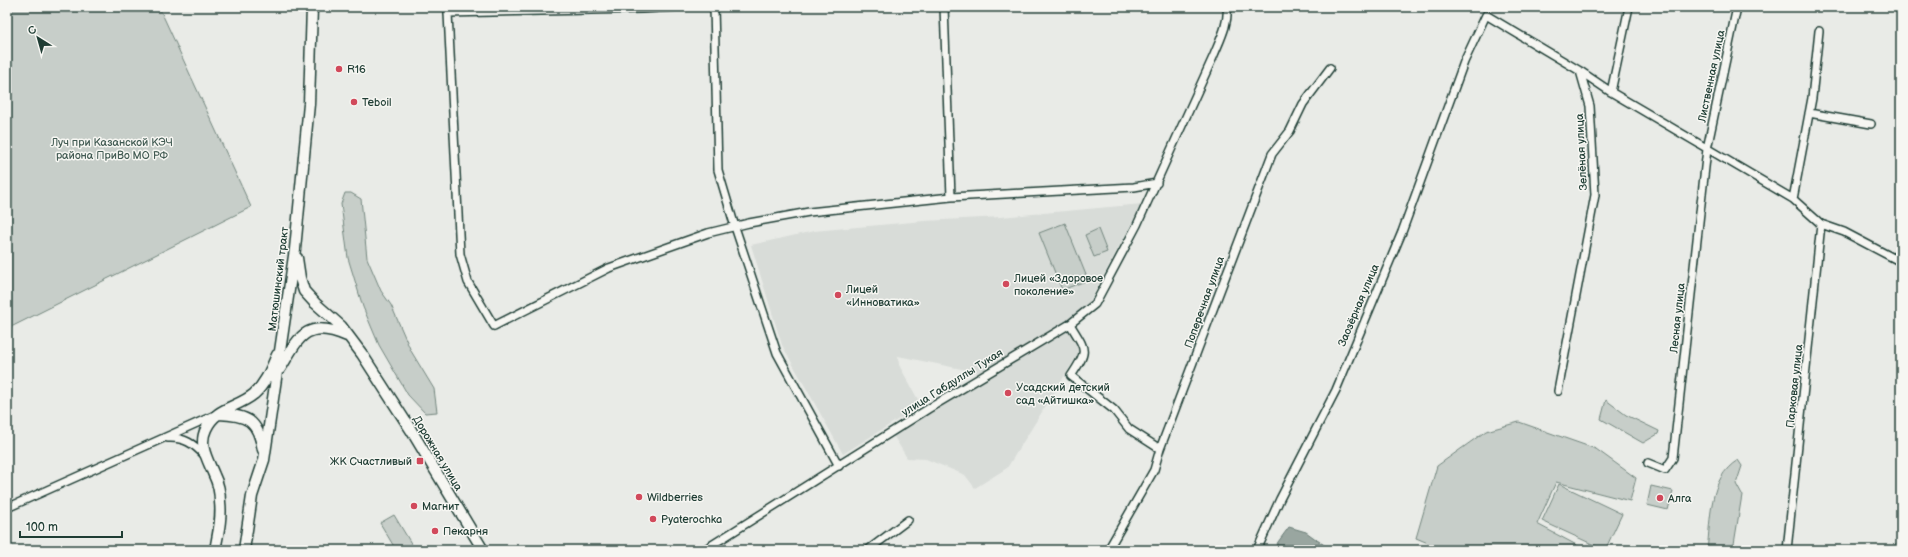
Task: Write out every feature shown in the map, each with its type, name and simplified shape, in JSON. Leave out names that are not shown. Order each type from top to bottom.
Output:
[{"type":"street","name":"Матюшинский тракт","points":[[244,550],[252,496],[264,460],[295,249],[309,104],[312,7]]},
{"type":"street","points":[[676,7],[448,13],[460,254],[468,282],[494,326],[609,268],[708,233],[735,227],[809,212],[951,197],[1134,187],[1156,183]]},
{"type":"street","points":[[714,7],[718,170],[735,227],[777,353],[839,466]]},
{"type":"street","points":[[944,7],[951,197]]},
{"type":"street","name":"улица Габдуллы Тукая","points":[[704,550],[928,409],[1070,324],[1095,304],[1156,183],[1223,34],[1228,13],[1227,7]]},
{"type":"street","points":[[1611,92],[1629,7]]},
{"type":"street","name":"Лиственная улица","points":[[1707,148],[1737,7]]},
{"type":"street","name":"Заозёрная улица","points":[[1257,550],[1280,499],[1336,390],[1402,232],[1464,62],[1486,15],[1580,71]]},
{"type":"street","points":[[1793,200],[1809,113],[1819,31]]},
{"type":"street","name":"Поперечная улица","points":[[1108,550],[1154,470],[1160,449],[1272,154],[1290,131],[1303,104],[1330,68]]},
{"type":"street","points":[[1580,71],[1611,92],[1793,200],[1821,224],[1844,232],[1901,262]]},
{"type":"street","name":"Зелёная улица","points":[[1558,391],[1595,195],[1590,106],[1580,71]]},
{"type":"street","points":[[1809,113],[1870,124]]},
{"type":"street","name":"Лесная улица","points":[[1648,463],[1665,470],[1673,458],[1707,148]]},
{"type":"street","name":"Парковая улица","points":[[1787,550],[1821,224]]},
{"type":"street","name":"Дорожная улица","points":[[295,249],[300,278],[304,290],[315,303],[341,326],[362,354],[411,430],[483,550]]},
{"type":"street","points":[[1070,324],[1084,348],[1084,354],[1071,376],[1114,410],[1129,429],[1160,449]]},
{"type":"street","points":[[278,372],[295,344],[308,332],[316,329],[327,329],[349,337]]},
{"type":"street","points":[[7,508],[97,467],[164,439],[245,400],[258,390],[267,378],[282,344]]},
{"type":"street","points":[[215,550],[220,528],[220,501],[214,475],[205,455],[203,438],[205,430],[216,414]]},
{"type":"street","points":[[216,414],[238,414],[252,422],[261,437],[264,460]]},
{"type":"street","points":[[164,439],[175,438],[186,440],[195,445],[205,455]]},
{"type":"street","points":[[868,550],[908,520]]},
{"type":"shaded area","points":[[1142,204],[1086,308],[1066,322],[981,373],[898,356],[899,365],[921,405],[843,454],[782,345],[751,245],[814,231],[924,221],[1001,217]]},
{"type":"shaded area","name":"Усадский детский сад «Айтишка»","points":[[1068,329],[1080,348],[1080,351],[1007,468],[975,488],[965,475],[926,459],[907,458],[893,435]]},
{"type":"shaded area","points":[[1289,527],[1306,532],[1331,550],[1274,550]]},
{"type":"green space","name":"Луч при Казанской КЭЧ района ПриВо МО РФ","points":[[7,7],[159,7],[251,207],[7,329]]},
{"type":"green space","points":[[345,193],[351,193],[361,199],[367,258],[381,291],[391,305],[411,351],[434,389],[437,412],[425,413],[408,395],[379,345],[363,307],[348,258],[341,204]]},
{"type":"green space","points":[[1065,223],[1088,280],[1062,290],[1039,233]]},
{"type":"green space","points":[[1098,229],[1107,252],[1094,257],[1085,235]]},
{"type":"green space","points":[[1606,400],[1626,415],[1659,431],[1658,434],[1643,443],[1601,419]]},
{"type":"green space","points":[[1519,422],[1596,449],[1636,478],[1630,501],[1556,482],[1537,524],[1586,550],[1434,550],[1428,543],[1416,538],[1437,466],[1486,431]]},
{"type":"green space","points":[[1738,460],[1742,466],[1736,484],[1742,495],[1733,550],[1707,550],[1711,513],[1716,488],[1721,477],[1728,468]]},
{"type":"green space","points":[[1559,484],[1622,514],[1605,550],[1542,521]]},
{"type":"green space","name":"Алга","points":[[1651,486],[1673,491],[1668,510],[1647,505]]},
{"type":"green space","points":[[394,515],[412,545],[404,550],[396,550],[380,523]]},
{"type":"place","name":"R16","points":[[339,69]]},
{"type":"place","name":"Teboil","points":[[354,102]]},
{"type":"place","name":"Лицей «Здоровое поколение»","points":[[1006,284]]},
{"type":"place","name":"Лицей «Инноватика»","points":[[838,295]]},
{"type":"place","name":"Усадский детский сад «Айтишка»","points":[[1008,393]]},
{"type":"place","name":"ЖК Счастливый","points":[[420,461]]},
{"type":"place","name":"Wildberries","points":[[639,497]]},
{"type":"place","name":"Алга","points":[[1660,498]]},
{"type":"place","name":"Магнит","points":[[414,506]]},
{"type":"place","name":"Pyaterochka","points":[[653,519]]},
{"type":"place","name":"Пекарня","points":[[435,531]]}]
